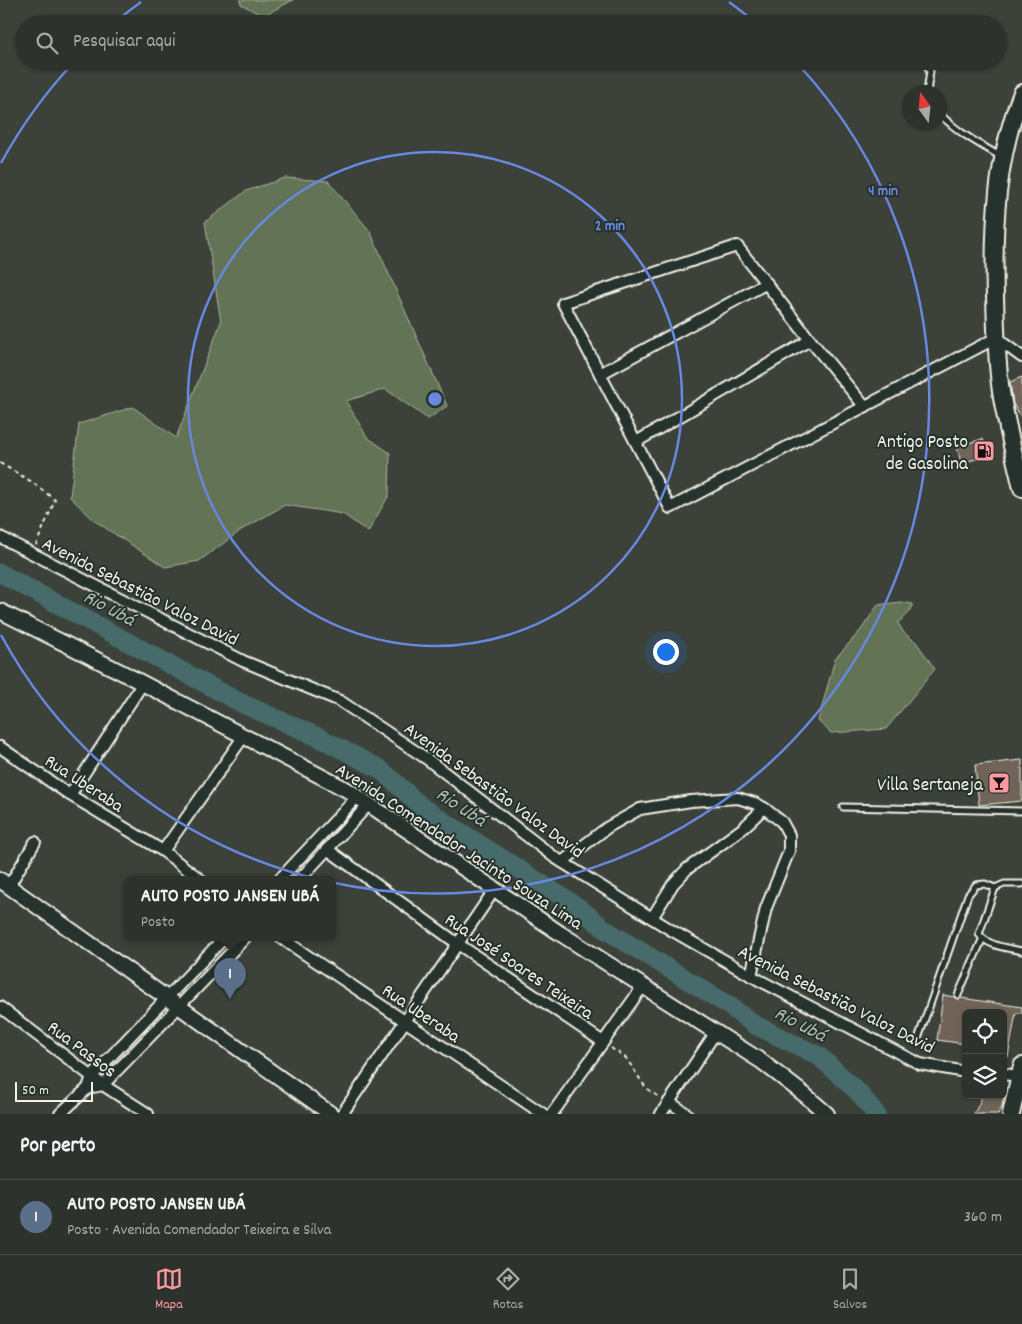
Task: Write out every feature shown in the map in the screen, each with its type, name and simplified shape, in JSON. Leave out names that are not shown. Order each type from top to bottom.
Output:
[{"type":"main road","points":[[1022,93],[1012,119],[998,183],[994,249],[996,338],[1001,390],[1022,488]]},
{"type":"main road","points":[[1012,1114],[1015,1072]]},
{"type":"main road","points":[[1012,1114],[1022,1099]]},
{"type":"street","points":[[865,407],[737,246],[563,303],[670,508],[865,407],[996,338],[1022,358]]},
{"type":"street","points":[[600,374],[767,283]]},
{"type":"street","points":[[636,442],[810,340]]},
{"type":"street","name":"Avenida Sebastião Valoz David","points":[[0,537],[243,661],[340,701],[426,759],[562,862],[652,918],[752,976],[920,1064],[962,1071]]},
{"type":"street","name":"Avenida Comendador Jacinto Souza Lima","points":[[0,611],[143,683],[363,801],[561,934],[761,1061],[806,1095],[827,1114]]},
{"type":"street","points":[[70,795],[143,683]]},
{"type":"street","points":[[163,851],[244,736]]},
{"type":"street","name":"Rua Uberaba","points":[[0,747],[70,795],[163,851],[196,876]]},
{"type":"street","points":[[562,862],[608,827],[640,809],[691,801],[738,798],[764,808],[782,822],[786,828],[789,835],[789,851],[766,908],[752,976]]},
{"type":"street","points":[[303,876],[327,849],[363,801]]},
{"type":"street","points":[[283,876],[363,801]]},
{"type":"street","points":[[652,918],[673,884],[687,869],[742,829],[764,808]]},
{"type":"street","points":[[36,842],[5,883],[331,1114]]},
{"type":"street","name":"Rua José Soares Teixeira","points":[[327,849],[458,944],[603,1042]]},
{"type":"street","points":[[342,1114],[495,889]]},
{"type":"street","points":[[88,1088],[103,1085],[222,941]]},
{"type":"street","points":[[60,1114],[88,1088],[92,1076],[241,941]]},
{"type":"street","name":"Rua Uberaba","points":[[285,941],[543,1114]]},
{"type":"street","points":[[552,1114],[644,986]]},
{"type":"street","name":"Rua Passos","points":[[0,1007],[103,1085],[148,1114]]},
{"type":"street","points":[[661,1114],[716,1032]]},
{"type":"street","points":[[669,1102],[687,1114]]},
{"type":"lane","points":[[928,85],[929,70]]},
{"type":"lane","points":[[947,122],[1003,158]]},
{"type":"lane","points":[[843,807],[1022,811]]},
{"type":"lane","points":[[918,1036],[968,895],[976,885],[985,884],[995,888]]},
{"type":"lane","points":[[1022,884],[1004,884],[995,888],[979,934],[982,940],[1022,952]]},
{"type":"lane","points":[[958,995],[982,940]]},
{"type":"path","points":[[0,463],[32,482],[55,500],[32,554]]},
{"type":"path","name":"Rua José Soares Teixeira","points":[[603,1042],[626,1058],[646,1088],[669,1102]]},
{"type":"green space","points":[[240,0],[293,0],[265,15],[261,15],[241,4]]},
{"type":"green space","points":[[285,178],[328,181],[370,231],[447,406],[428,419],[385,389],[346,401],[367,437],[390,453],[389,495],[368,532],[343,514],[285,505],[243,529],[199,561],[165,567],[95,521],[70,497],[79,424],[133,407],[176,438],[221,322],[205,222],[246,191]]},
{"type":"green space","points":[[900,602],[913,604],[908,614],[898,623],[904,633],[916,642],[935,669],[886,729],[831,733],[818,721],[835,659],[861,630],[878,605]]},
{"type":"building","points":[[1022,377],[1022,419],[1013,404],[1010,382]]},
{"type":"building","points":[[983,439],[988,456],[961,463],[957,446]]},
{"type":"building","name":"Villa Sertaneja","points":[[1022,760],[1022,801],[979,805],[975,765]]},
{"type":"building","points":[[943,995],[957,999],[1022,1007],[1022,1013],[1016,1013],[1008,1057],[1007,1009],[962,1009],[962,1043],[937,1040]]},
{"type":"building","points":[[981,1099],[1003,1099],[998,1114],[974,1114]]},
{"type":"waterway","name":"Rio Ubá","points":[[0,573],[241,703],[318,737],[380,769],[423,808],[578,907],[606,930],[728,1005],[755,1025],[819,1056],[858,1092],[876,1114]]},
{"type":"place","name":"Antigo Posto de Gasolina","points":[[984,451]]},
{"type":"place","name":"Villa Sertaneja","points":[[999,783]]},
{"type":"place","name":"AUTO POSTO JANSEN UBÁ","points":[[230,999]]}]
